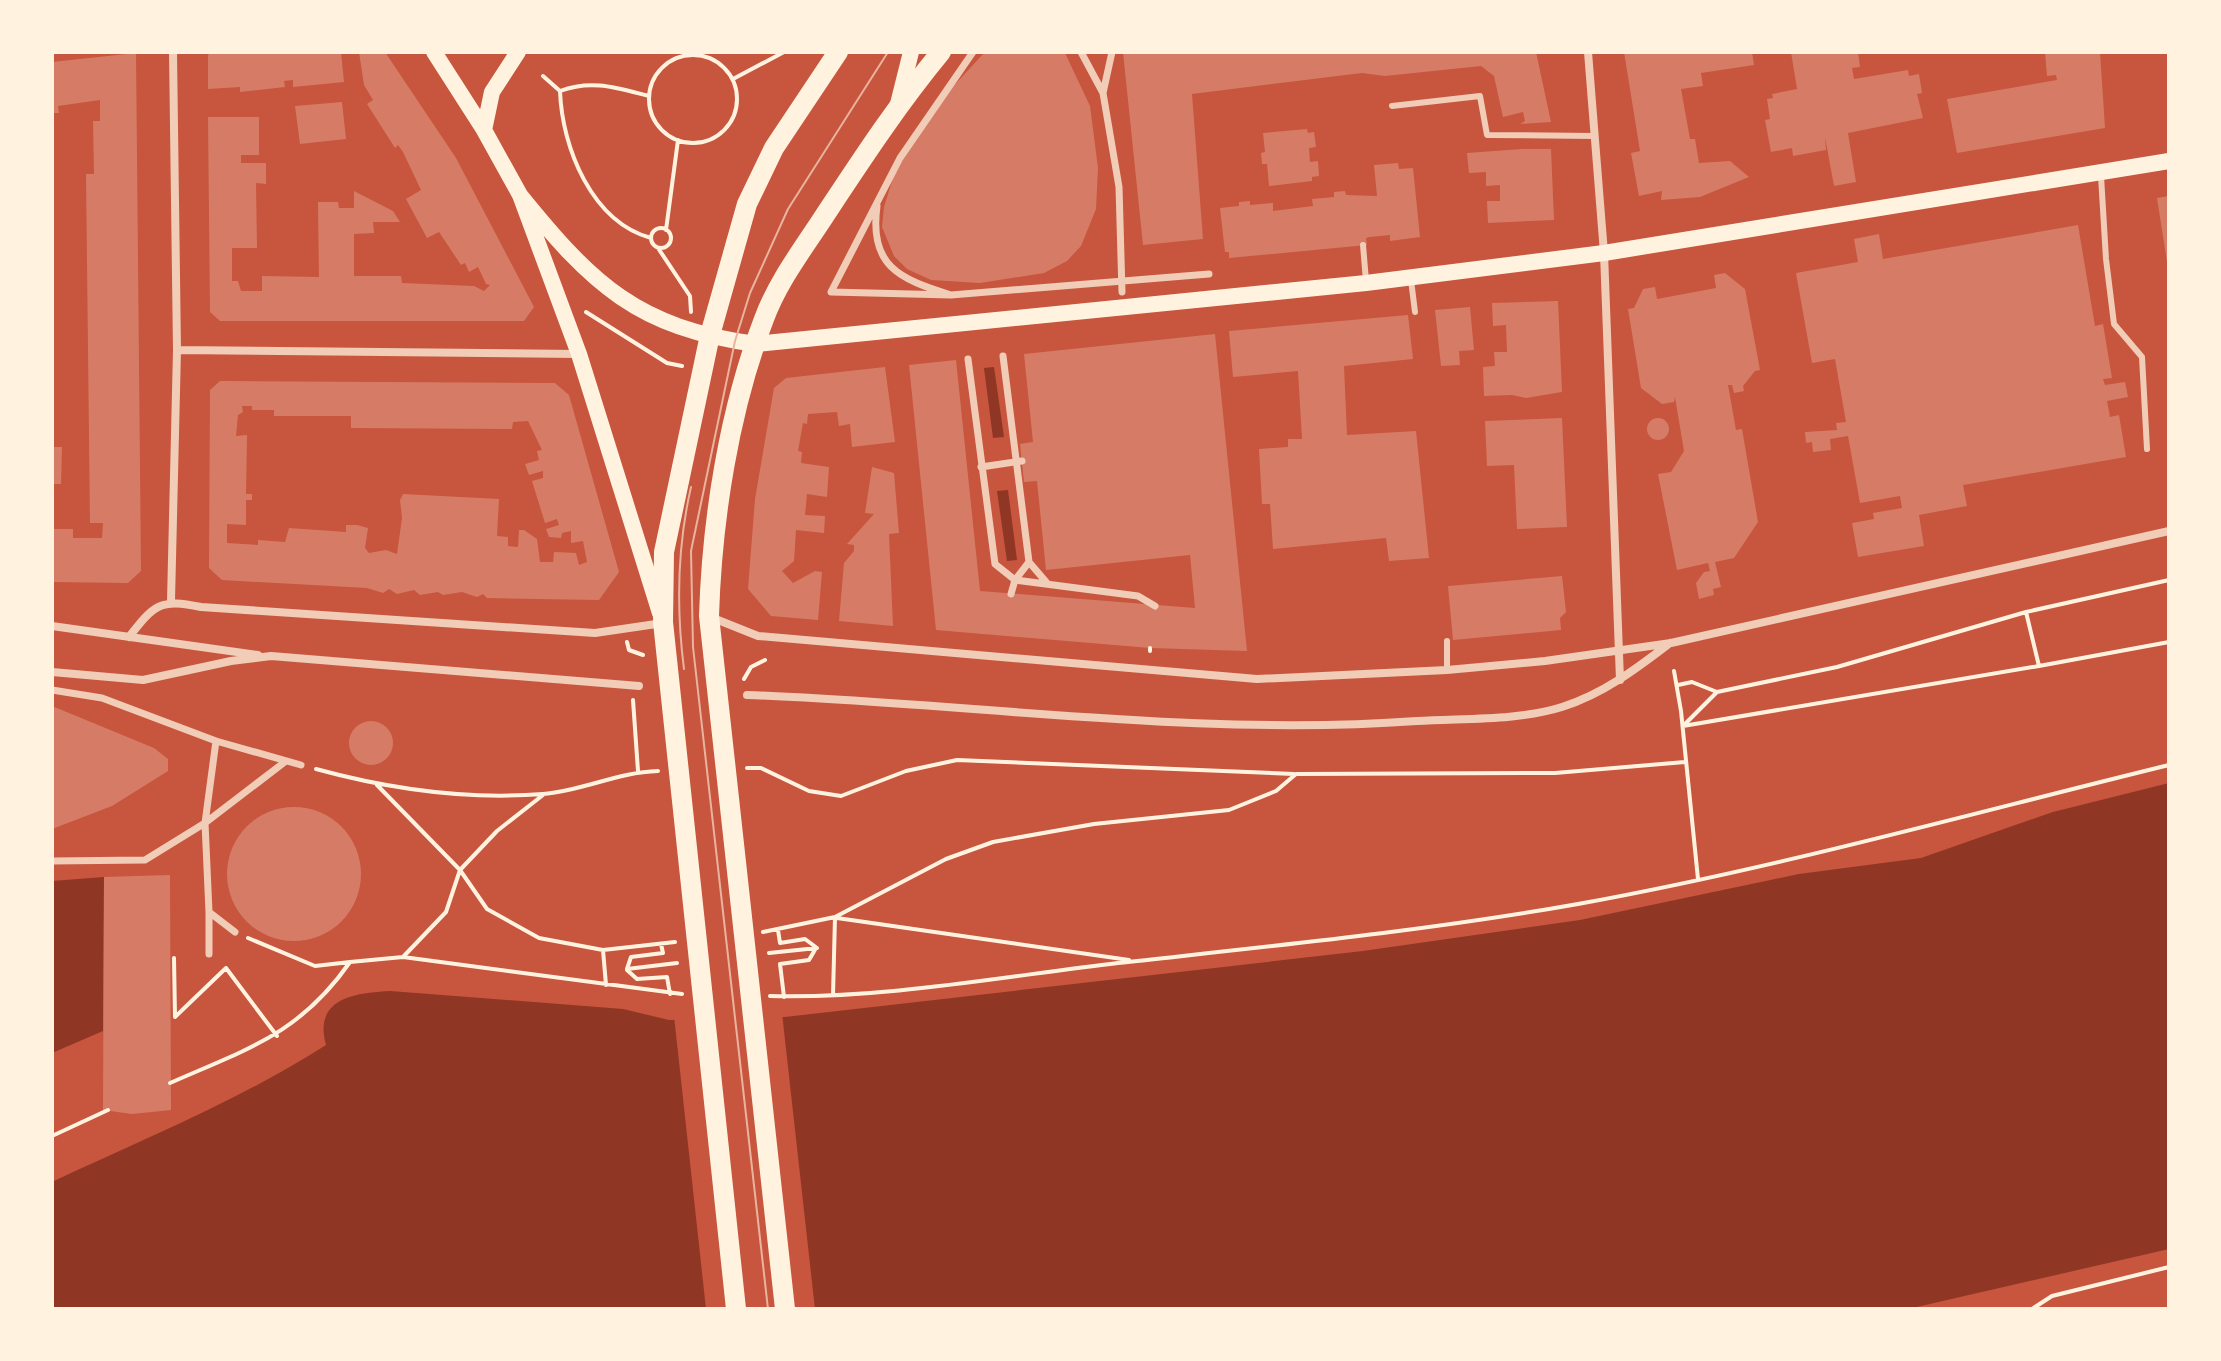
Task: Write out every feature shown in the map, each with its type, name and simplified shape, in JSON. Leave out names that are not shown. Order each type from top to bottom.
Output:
[{"type":"main road","points":[[434,52],[484,130],[520,195],[579,354],[663,622]]},
{"type":"main road","points":[[484,130],[492,92],[518,52]]},
{"type":"main road","points":[[736,1309],[660,663],[664,552],[710,335],[747,204],[774,148],[838,52]]},
{"type":"main road","points":[[898,105],[911,52]]},
{"type":"main road","points":[[785,1309],[713,665],[709,616],[713,534],[729,448],[756,344],[780,284],[898,105],[941,52]]},
{"type":"main road","points":[[520,195],[596,282],[642,311],[710,335],[756,344],[1366,283],[1604,253],[2169,161]]},
{"type":"street","points":[[171,601],[177,350],[173,52]]},
{"type":"street","points":[[973,52],[928,114],[878,200],[831,292],[951,295],[1209,274]]},
{"type":"street","points":[[1081,52],[1103,93],[1119,187],[1122,292]]},
{"type":"street","points":[[1103,93],[1112,52]]},
{"type":"street","points":[[1588,52],[1604,253],[1620,680]]},
{"type":"street","points":[[878,200],[873,234],[883,261],[916,284],[951,295]]},
{"type":"street","points":[[177,350],[579,354]]},
{"type":"street","points":[[1003,356],[1019,461],[1029,562],[1047,583]]},
{"type":"street","points":[[968,359],[995,564],[1015,580],[1138,596],[1155,606]]},
{"type":"street","points":[[981,467],[1019,461]]},
{"type":"street","points":[[709,616],[758,636],[1257,679],[1447,670],[1545,661],[1671,643],[2169,531]]},
{"type":"street","points":[[1011,594],[1015,580],[1029,562]]},
{"type":"street","points":[[129,637],[149,611],[171,601],[201,607],[595,633],[663,622]]},
{"type":"street","points":[[52,626],[271,656],[639,686]]},
{"type":"street","points":[[747,695],[1228,726],[1308,726],[1521,714],[1569,705],[1620,680],[1671,643]]},
{"type":"street","points":[[52,672],[143,680],[231,661],[271,656]]},
{"type":"street","points":[[52,690],[102,698],[216,741],[301,765]]},
{"type":"street","points":[[209,954],[205,823],[216,741]]},
{"type":"street","points":[[52,861],[145,860],[205,823],[286,761]]},
{"type":"street","points":[[209,912],[235,932]]},
{"type":"lane","points":[[1392,106],[1480,96],[1487,135],[1595,136]]},
{"type":"lane","points":[[2101,172],[2106,259],[2114,324],[2142,357],[2147,449]]},
{"type":"lane","points":[[1363,245],[1366,283]]},
{"type":"lane","points":[[1411,277],[1415,312]]},
{"type":"lane","points":[[1447,641],[1447,670]]},
{"type":"path","points":[[733,79],[784,52]]},
{"type":"path","points":[[685,55],[713,59],[733,79],[737,107],[729,126],[705,142],[678,140],[658,126],[649,96],[660,69],[685,55]]},
{"type":"path","points":[[543,76],[560,91],[561,107],[585,182],[605,210],[624,229],[651,238],[690,296],[691,313]]},
{"type":"path","points":[[560,91],[580,84],[598,83],[649,96]]},
{"type":"path","points":[[658,248],[670,242],[666,230],[678,140]]},
{"type":"path","points":[[651,238],[656,230],[666,230]]},
{"type":"path","points":[[582,310],[667,363],[683,366]]},
{"type":"path","points":[[1683,726],[1717,692],[1837,667],[2026,612],[2169,580]]},
{"type":"path","points":[[2026,612],[2039,666]]},
{"type":"path","points":[[627,639],[629,650],[660,663]]},
{"type":"path","points":[[1683,726],[2169,642]]},
{"type":"path","points":[[740,685],[751,667],[765,660]]},
{"type":"path","points":[[1674,671],[1683,726],[1698,879]]},
{"type":"path","points":[[1678,685],[1692,682],[1717,692]]},
{"type":"path","points":[[633,698],[638,772]]},
{"type":"path","points":[[746,768],[761,768],[809,791],[841,796],[906,771],[957,760],[1296,774],[1555,773],[1685,762]]},
{"type":"path","points":[[301,765],[377,785],[456,794],[545,794],[638,772],[669,771]]},
{"type":"path","points":[[835,917],[833,995],[1448,925],[1579,904],[1698,879],[2169,765]]},
{"type":"path","points":[[835,917],[946,859],[993,842],[1094,824],[1229,810],[1276,791],[1296,774]]},
{"type":"path","points":[[245,936],[315,966],[403,957],[606,985],[603,950],[539,938],[487,909],[460,870],[377,785]]},
{"type":"path","points":[[403,957],[446,912],[460,870],[497,831],[545,794]]},
{"type":"path","points":[[835,917],[1138,961]]},
{"type":"path","points":[[778,930],[780,943],[805,939],[817,948]]},
{"type":"path","points":[[627,969],[631,957],[663,953],[661,944]]},
{"type":"path","points":[[772,952],[817,948]]},
{"type":"path","points":[[784,997],[780,964],[809,960],[817,948]]},
{"type":"path","points":[[174,958],[175,1017],[225,966],[277,1036]]},
{"type":"path","points":[[170,1083],[277,1036],[326,996],[350,962]]},
{"type":"path","points":[[627,969],[669,964]]},
{"type":"path","points":[[627,969],[637,979],[667,977],[670,994]]},
{"type":"path","points":[[52,1136],[108,1110]]},
{"type":"path","points":[[2032,1309],[2052,1296],[2169,1267]]},
{"type":"shaded area","points":[[994,367],[1004,437],[993,438],[984,368]]},
{"type":"shaded area","points":[[1008,490],[1017,560],[1007,561],[997,491]]},
{"type":"shaded area","points":[[2169,783],[2169,1249],[1908,1309],[52,1309],[52,1182],[226,1101],[293,1065],[326,1045],[324,1029],[331,1008],[340,1001],[363,994],[390,991],[623,1009],[669,1020],[785,1017],[1363,951],[1580,920],[1799,874],[1921,858],[2053,812]]},
{"type":"shaded area","points":[[104,877],[103,1031],[52,1053],[52,881]]},
{"type":"pier","points":[[782,1013],[815,1309],[706,1309],[674,1016]]},
{"type":"building","points":[[211,52],[341,52],[344,82],[293,87],[293,80],[284,81],[285,87],[240,92],[240,87],[208,89],[208,55]]},
{"type":"building","points":[[359,52],[385,52],[456,158],[534,307],[524,321],[220,321],[210,312],[208,117],[259,117],[259,155],[241,155],[241,163],[266,163],[266,184],[256,183],[257,248],[232,248],[232,281],[238,281],[241,291],[262,291],[262,276],[319,277],[318,202],[338,202],[339,208],[354,208],[354,191],[393,211],[400,222],[373,222],[374,233],[354,234],[354,276],[401,276],[402,283],[474,286],[484,291],[490,285],[486,284],[478,267],[469,272],[465,263],[461,265],[439,232],[427,238],[406,199],[421,190],[403,152],[398,145],[395,148],[367,104],[373,100],[364,85]]},
{"type":"building","points":[[985,52],[1065,53],[1090,106],[1098,168],[1096,209],[1081,246],[1067,261],[1044,273],[980,283],[931,280],[907,269],[894,256],[882,227],[884,207],[893,178],[914,140],[947,93]]},
{"type":"building","points":[[1123,52],[1536,52],[1551,122],[1520,124],[1525,121],[1523,112],[1503,117],[1494,76],[1481,66],[1385,76],[1362,73],[1192,94],[1203,239],[1143,245]]},
{"type":"building","points":[[1624,52],[1752,52],[1754,65],[1701,73],[1703,86],[1681,89],[1690,139],[1695,139],[1699,163],[1730,161],[1749,177],[1700,197],[1661,200],[1662,191],[1639,196],[1631,153],[1640,151]]},
{"type":"building","points":[[1791,52],[1858,52],[1860,67],[1852,68],[1854,79],[1908,70],[1909,76],[1919,74],[1922,93],[1917,94],[1923,118],[1848,133],[1856,182],[1834,186],[1825,137],[1826,150],[1793,156],[1792,148],[1771,152],[1765,120],[1770,119],[1767,99],[1773,98],[1772,94],[1797,89]]},
{"type":"building","points":[[2045,52],[2100,52],[2105,128],[1957,153],[1947,99],[2057,80],[2056,75],[2047,76]]},
{"type":"building","points":[[136,53],[141,571],[128,583],[52,582],[52,529],[73,529],[73,538],[102,538],[103,523],[90,523],[86,174],[94,174],[93,121],[100,121],[100,100],[58,106],[59,113],[52,113],[52,62]]},
{"type":"building","points":[[342,102],[346,139],[300,144],[295,106]]},
{"type":"building","points":[[1307,129],[1308,133],[1314,132],[1316,147],[1309,148],[1310,162],[1318,161],[1319,176],[1312,177],[1312,181],[1269,186],[1267,164],[1262,164],[1261,153],[1265,152],[1263,133]]},
{"type":"building","points":[[1551,149],[1554,220],[1488,223],[1487,201],[1500,201],[1500,185],[1486,186],[1486,172],[1469,173],[1467,153]]},
{"type":"building","points":[[1398,163],[1399,169],[1413,168],[1420,237],[1390,241],[1390,235],[1370,237],[1366,238],[1367,245],[1229,258],[1229,252],[1225,252],[1220,208],[1250,201],[1250,205],[1273,203],[1273,211],[1313,206],[1312,199],[1334,197],[1334,192],[1345,191],[1346,195],[1377,196],[1374,165]]},
{"type":"building","points":[[2169,196],[2169,262],[2167,262],[2157,198]]},
{"type":"building","points":[[2078,225],[2095,326],[2103,324],[2112,378],[2103,379],[2105,385],[2125,382],[2128,397],[2107,401],[2110,417],[2119,415],[2126,457],[1963,485],[1967,506],[1919,515],[1924,546],[1858,557],[1852,523],[1874,519],[1873,513],[1902,508],[1900,496],[1860,503],[1848,436],[1830,439],[1831,450],[1813,452],[1812,442],[1806,443],[1805,432],[1837,430],[1836,423],[1846,422],[1835,359],[1812,363],[1796,273],[1858,262],[1854,239],[1879,234],[1883,259]]},
{"type":"building","points":[[1725,273],[1745,289],[1760,370],[1755,371],[1743,386],[1744,391],[1734,393],[1732,385],[1728,385],[1736,430],[1742,429],[1758,522],[1734,558],[1715,562],[1721,587],[1713,589],[1714,595],[1699,599],[1696,583],[1704,572],[1710,571],[1708,563],[1677,570],[1658,474],[1671,472],[1684,451],[1675,397],[1674,402],[1662,404],[1641,388],[1628,309],[1634,308],[1643,289],[1655,287],[1657,299],[1716,288],[1714,275]]},
{"type":"building","points":[[1558,301],[1562,392],[1526,398],[1484,396],[1483,367],[1495,366],[1494,352],[1507,352],[1506,325],[1493,326],[1492,303]]},
{"type":"building","points":[[1470,307],[1474,350],[1459,351],[1460,365],[1441,366],[1435,310]]},
{"type":"building","points":[[1408,315],[1413,359],[1344,366],[1347,435],[1416,431],[1429,558],[1389,561],[1386,538],[1273,549],[1270,504],[1262,504],[1259,449],[1288,447],[1288,439],[1302,439],[1298,371],[1233,377],[1229,331]]},
{"type":"building","points":[[1215,334],[1247,651],[1150,648],[936,630],[909,365],[956,360],[980,591],[1195,608],[1190,555],[1046,570],[1037,481],[1024,482],[1020,444],[1033,442],[1024,354]]},
{"type":"building","points":[[885,367],[895,442],[852,447],[850,424],[839,426],[837,412],[808,414],[807,424],[803,423],[798,451],[802,452],[801,463],[829,467],[827,497],[807,494],[805,515],[825,516],[824,533],[796,530],[794,561],[782,571],[793,583],[815,571],[822,572],[818,620],[771,616],[748,589],[755,499],[774,388],[786,378]]},
{"type":"building","points":[[220,381],[555,383],[569,395],[619,572],[599,600],[487,598],[483,594],[477,597],[462,592],[420,595],[414,590],[397,594],[389,589],[383,593],[367,588],[222,580],[209,568],[210,390]],"holes":[[[242,406],[252,406],[252,410],[274,410],[274,416],[351,416],[351,428],[512,429],[513,422],[528,421],[542,450],[537,451],[539,460],[525,464],[529,475],[543,471],[543,478],[532,481],[545,523],[557,519],[559,525],[546,529],[549,537],[561,538],[562,533],[571,531],[571,543],[583,541],[587,562],[579,565],[576,553],[554,552],[553,562],[540,562],[537,539],[524,530],[519,530],[518,547],[508,546],[508,537],[497,536],[499,499],[403,494],[397,554],[386,550],[369,553],[365,548],[368,528],[357,525],[346,525],[346,532],[289,528],[285,542],[258,540],[258,545],[227,543],[227,524],[246,525],[246,500],[252,500],[252,494],[246,494],[247,435],[236,436]]]},
{"type":"building","points":[[1562,418],[1567,527],[1517,529],[1514,465],[1487,466],[1485,421]]},
{"type":"building","points":[[1658,418],[1669,429],[1658,440],[1647,429]]},
{"type":"building","points":[[52,447],[62,447],[61,484],[52,484]]},
{"type":"building","points":[[872,467],[894,473],[899,533],[889,534],[893,626],[839,621],[844,563],[854,551],[854,545],[847,544],[874,514],[865,513]]},
{"type":"building","points":[[1562,576],[1566,612],[1560,618],[1561,630],[1453,640],[1448,586]]},
{"type":"building","points":[[52,706],[154,748],[168,759],[168,771],[112,806],[52,829]]},
{"type":"building","points":[[371,721],[386,728],[393,743],[386,758],[371,765],[356,758],[349,743],[356,728]]},
{"type":"building","points":[[294,807],[319,812],[341,827],[356,849],[361,874],[356,899],[341,921],[319,936],[294,941],[269,936],[247,921],[232,899],[227,874],[232,849],[247,827],[269,812]]},
{"type":"building","points":[[170,875],[171,1110],[132,1114],[103,1110],[104,877]]},
{"type":"tram line","points":[[768,1309],[693,647],[691,551],[735,341],[750,293],[788,209],[888,52]]},
{"type":"tram line","points":[[684,669],[679,578],[691,487]]}]
